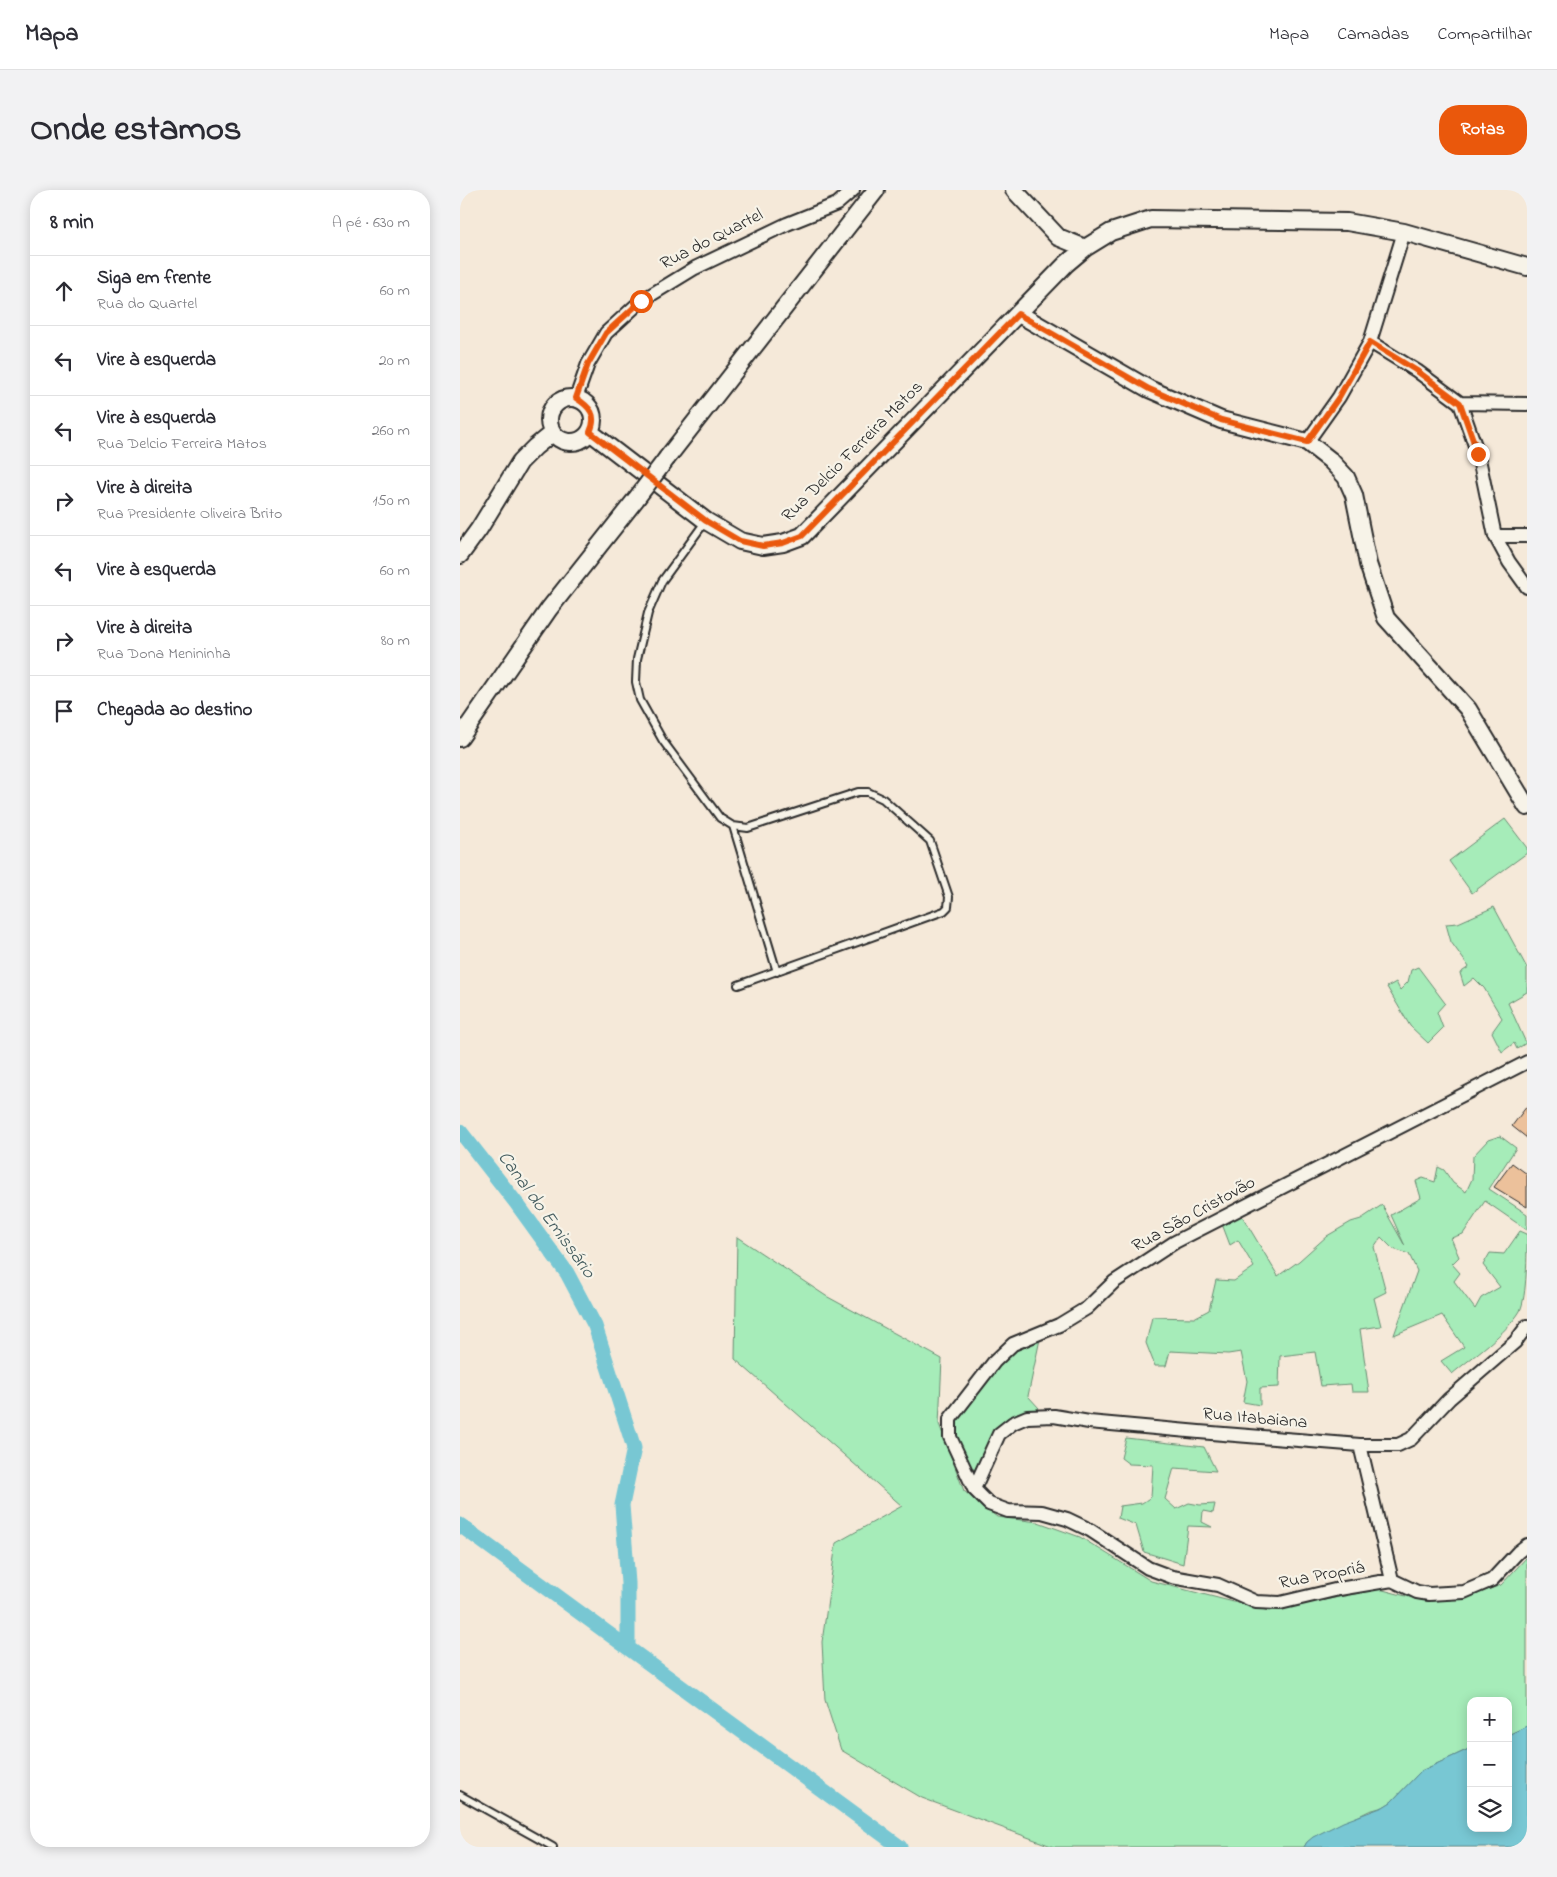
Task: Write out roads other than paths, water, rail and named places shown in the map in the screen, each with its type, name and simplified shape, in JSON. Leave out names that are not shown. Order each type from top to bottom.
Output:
[{"type":"street","name":"Rua do Quartel","points":[[576,398],[588,364],[606,333],[641,301],[695,268],[787,224],[837,204],[853,190]]},
{"type":"street","points":[[460,738],[549,608],[876,190]]},
{"type":"street","points":[[1014,190],[1058,238],[1066,264]]},
{"type":"street","name":"Rua Delcio Ferreira Matos","points":[[590,432],[706,521],[740,541],[763,546],[783,543],[802,536],[1066,264],[1085,248],[1111,232],[1151,219],[1348,222],[1404,232],[1527,267]]},
{"type":"street","points":[[1307,442],[1339,397],[1370,342],[1404,232]]},
{"type":"street","points":[[1058,238],[1085,248]]},
{"type":"street","points":[[1018,314],[1149,389],[1221,420],[1307,442],[1330,460],[1346,477],[1354,495],[1368,564],[1386,618],[1468,709],[1527,807]]},
{"type":"street","points":[[1370,342],[1417,371],[1460,403],[1478,454],[1495,536],[1509,562],[1527,587]]},
{"type":"street","points":[[576,398],[588,406],[594,419],[590,432],[577,442],[568,443],[551,434],[548,415],[556,403],[562,399],[576,398]]},
{"type":"street","points":[[1460,403],[1527,404]]},
{"type":"street","points":[[460,555],[479,530],[520,462],[551,434]]},
{"type":"street","points":[[1495,536],[1527,536]]},
{"type":"street","name":"Rua São Cristovão","points":[[974,1489],[950,1437],[950,1419],[994,1362],[1013,1344],[1059,1325],[1087,1308],[1114,1282],[1174,1242],[1527,1062]]},
{"type":"street","name":"Rua Itabaiana","points":[[974,1489],[999,1434],[1013,1423],[1027,1417],[1054,1416],[1199,1432],[1360,1445],[1398,1445],[1412,1439],[1449,1399],[1516,1342],[1527,1326]]},
{"type":"street","points":[[1360,1445],[1392,1580]]},
{"type":"street","name":"Rua Propriá","points":[[974,1489],[989,1504],[1008,1511],[1042,1512],[1067,1519],[1090,1530],[1148,1568],[1172,1577],[1218,1585],[1256,1602],[1280,1603],[1339,1589],[1392,1580],[1417,1592],[1429,1594],[1464,1592],[1492,1580],[1527,1545]]},
{"type":"lane","points":[[706,521],[662,581],[648,613],[637,659],[636,682],[640,700],[662,741],[720,818],[733,826],[748,828],[858,792],[868,792],[883,800],[930,841],[949,897],[948,907],[944,911],[738,985]]},
{"type":"lane","points":[[733,826],[777,972]]},
{"type":"lane","points":[[460,1796],[552,1847]]},
{"type":"water","points":[[1527,1726],[1527,1847],[1304,1847],[1313,1837],[1343,1822],[1383,1807],[1391,1802],[1421,1771],[1467,1750],[1467,1832],[1512,1832],[1512,1733]]},
{"type":"waterway","name":"Canal do Emissário","points":[[460,1131],[517,1204],[567,1273],[595,1326],[634,1448],[622,1505],[628,1583],[628,1648]]},
{"type":"waterway","points":[[460,1525],[900,1847]]}]
